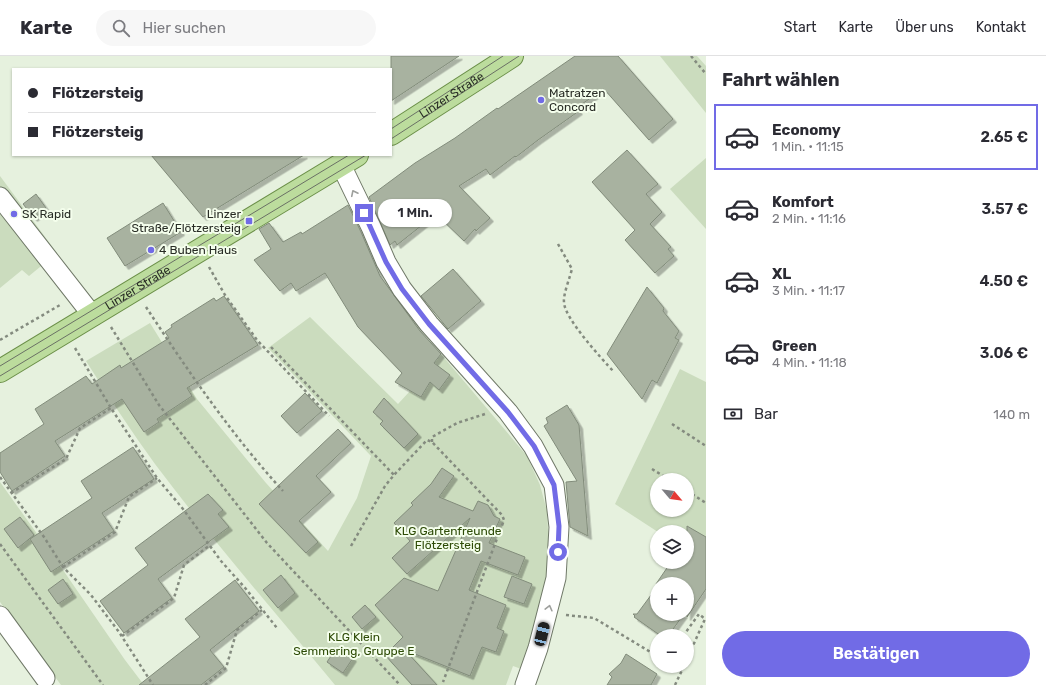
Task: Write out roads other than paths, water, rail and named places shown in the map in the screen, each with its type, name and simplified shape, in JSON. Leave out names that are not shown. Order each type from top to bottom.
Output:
[{"type":"main road","name":"Linzer Straße","points":[[392,133],[512,56]]},
{"type":"main road","name":"Linzer Straße","points":[[0,371],[349,160]]},
{"type":"street","points":[[349,160],[371,228],[386,262],[402,289],[429,324],[501,403],[534,446],[554,485],[559,526],[556,578],[538,648],[525,685]]},
{"type":"street","points":[[0,196],[77,296],[97,313]]},
{"type":"street","points":[[0,616],[45,678]]},
{"type":"tram line","points":[[392,128],[503,56]]},
{"type":"tram line","points":[[392,138],[519,56]]},
{"type":"tram line","points":[[0,366],[347,156]]},
{"type":"tram line","points":[[0,376],[364,156]]},
{"type":"place","name":"Matratzen Concord","points":[[541,100]]},
{"type":"place","name":"SK Rapid","points":[[14,214]]},
{"type":"place","name":"Linzer Straße/Flötzersteig","points":[[249,221]]},
{"type":"place","name":"4 Buben Haus","points":[[151,250]]},
{"type":"park label","name":"KLG Gartenfreunde Flötzersteig","points":[[448,538]]},
{"type":"park label","name":"KLG Klein Semmering, Gruppe E","points":[[354,644]]}]
